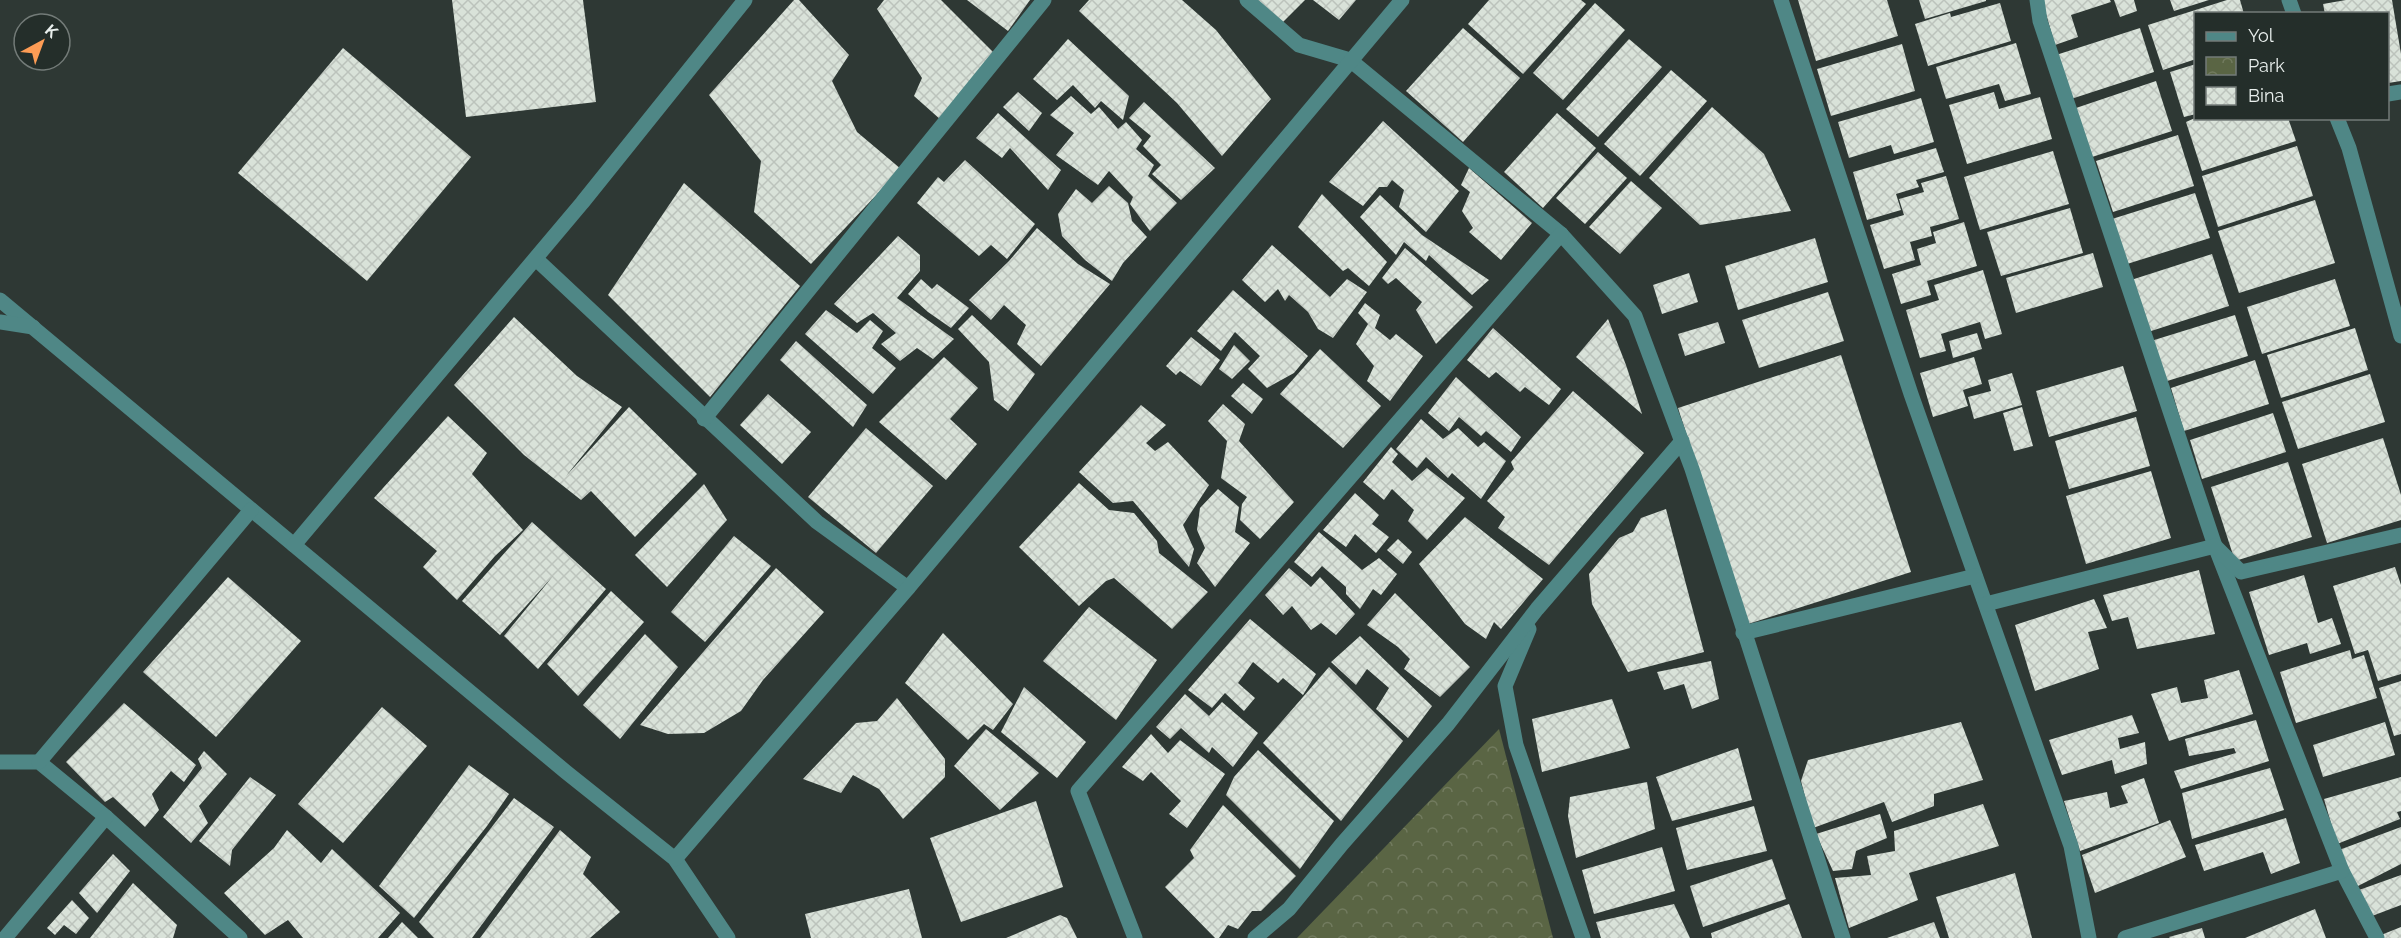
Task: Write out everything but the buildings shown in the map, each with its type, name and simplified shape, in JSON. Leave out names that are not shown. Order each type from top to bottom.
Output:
[{"type":"street","points":[[294,545],[536,259],[746,0]]},
{"type":"street","points":[[704,419],[1044,0]]},
{"type":"street","points":[[1246,0],[1299,45],[1350,60],[1561,234],[1635,316],[1682,441],[1843,938]]},
{"type":"street","points":[[675,859],[908,588],[1402,0]]},
{"type":"street","points":[[1781,0],[1911,394],[2071,846],[2089,938]]},
{"type":"street","points":[[2037,0],[2040,21],[2215,546],[2342,871],[2377,938]]},
{"type":"street","points":[[2338,120],[2349,148],[2401,336]]},
{"type":"street","points":[[1135,938],[1078,791],[1561,234]]},
{"type":"street","points":[[536,259],[704,419],[817,522],[908,588]]},
{"type":"street","points":[[0,300],[566,772],[675,859],[728,938]]},
{"type":"street","points":[[0,322],[33,327]]},
{"type":"street","points":[[1256,938],[1289,909],[1342,844],[1448,724],[1537,609],[1682,441]]},
{"type":"street","points":[[39,762],[251,510]]},
{"type":"street","points":[[2215,546],[2241,572],[2401,535]]},
{"type":"street","points":[[1986,604],[2215,546]]},
{"type":"street","points":[[1743,633],[1976,576]]},
{"type":"street","points":[[1537,609],[1505,686],[1516,745],[1583,938]]},
{"type":"street","points":[[0,762],[39,762],[106,817],[240,938]]},
{"type":"street","points":[[5,938],[106,817]]},
{"type":"street","points":[[2126,938],[2342,871]]},
{"type":"green space","points":[[1499,729],[1553,938],[1297,938]]}]
